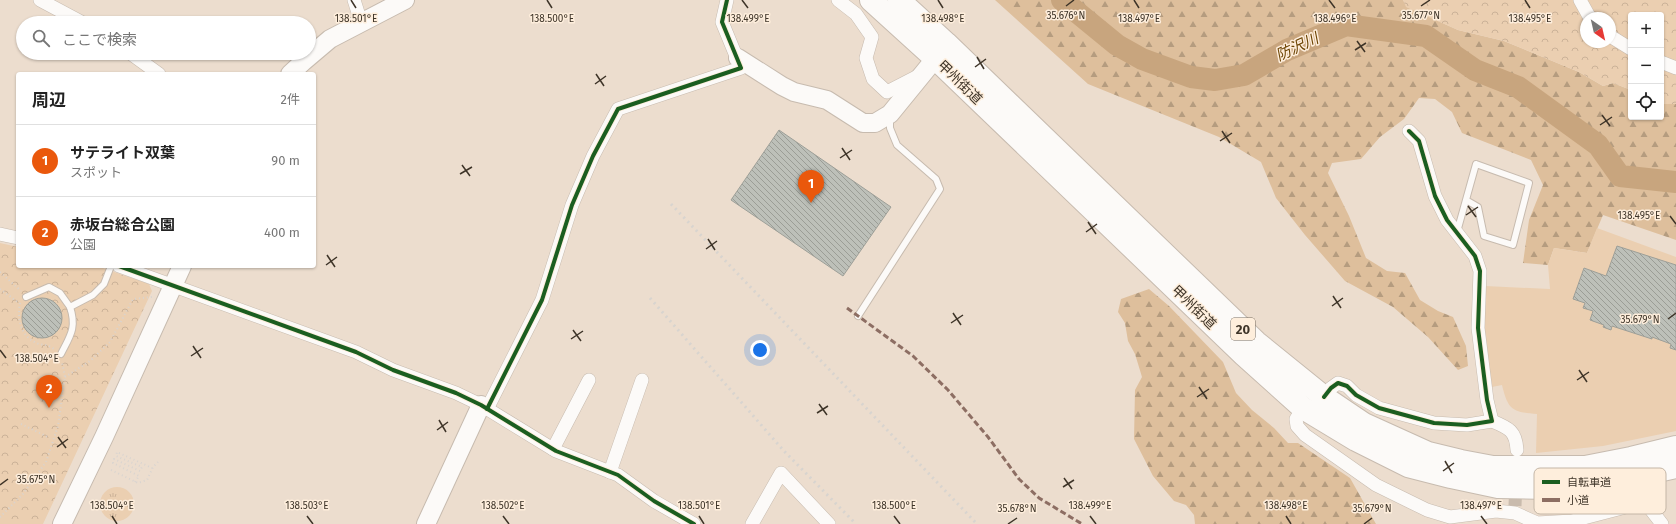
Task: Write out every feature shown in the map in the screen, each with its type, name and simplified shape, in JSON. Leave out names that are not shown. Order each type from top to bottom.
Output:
[{"type":"highway","name":"甲州街道","points":[[871,0],[1256,342],[1324,398],[1364,424],[1428,453],[1461,462],[1493,467],[1585,467],[1676,447]]},
{"type":"highway","name":"甲州街道","points":[[899,0],[935,58],[1244,355],[1303,408],[1356,440],[1408,466],[1498,486],[1534,487]]},
{"type":"highway","name":"甲州街道","points":[[1666,469],[1676,467]]},
{"type":"street","points":[[40,0],[70,16]]},
{"type":"street","points":[[354,0],[361,22]]},
{"type":"street","points":[[316,51],[330,39],[405,0]]},
{"type":"street","points":[[426,524],[484,407],[542,300],[572,205],[593,156],[618,109],[741,68],[722,22],[727,0]]},
{"type":"street","points":[[838,0],[856,14],[872,37],[866,58],[873,80],[887,92],[935,58]]},
{"type":"street","points":[[1580,0],[1586,12]]},
{"type":"street","points":[[1616,40],[1629,48]]},
{"type":"street","points":[[738,58],[782,86],[794,92],[827,100],[863,123],[875,123],[890,114],[935,58]]},
{"type":"street","points":[[140,60],[156,72]]},
{"type":"street","points":[[292,72],[306,60]]},
{"type":"street","points":[[1664,63],[1676,68]]},
{"type":"street","points":[[1409,130],[1419,141],[1435,196],[1447,220],[1475,256],[1480,271],[1478,328],[1487,400],[1492,421]]},
{"type":"street","points":[[0,234],[16,238]]},
{"type":"street","points":[[125,268],[356,352],[392,370],[456,393],[484,407],[553,449],[618,476],[654,501],[694,524]]},
{"type":"street","points":[[62,524],[104,437],[181,268]]},
{"type":"street","points":[[553,449],[589,380]]},
{"type":"street","points":[[610,472],[642,380]]},
{"type":"street","points":[[1324,398],[1331,388],[1338,383],[1347,386],[1356,395],[1379,408],[1434,423],[1467,425],[1492,421],[1509,428],[1516,438],[1518,450]]},
{"type":"street","points":[[1303,408],[1296,419],[1297,426],[1305,435],[1382,488],[1427,510],[1450,517],[1515,510],[1537,522],[1572,521],[1597,514]]},
{"type":"street","points":[[752,524],[781,473],[829,524]]},
{"type":"street","points":[[1654,514],[1662,524]]},
{"type":"lane","points":[[858,316],[940,189],[936,179],[897,146],[890,128],[890,114]]},
{"type":"lane","points":[[1456,232],[1476,164],[1529,183],[1513,245],[1484,236],[1478,207],[1466,200]]},
{"type":"lane","points":[[70,308],[92,295],[104,284],[110,268]]},
{"type":"lane","points":[[26,297],[49,287],[60,293],[70,308],[74,318],[72,332],[60,354]]},
{"type":"path","points":[[0,272],[26,297],[20,303],[18,314],[20,325],[25,334],[37,343],[49,346],[60,354],[65,377],[58,426],[46,462],[23,494],[0,517]]},
{"type":"path","points":[[0,289],[20,303]]},
{"type":"path","points":[[65,377],[90,361],[110,342],[133,299],[152,297]]},
{"type":"path","points":[[21,424],[50,438]]},
{"type":"path","points":[[135,482],[139,476],[113,463],[114,459],[140,471],[142,467],[116,456],[117,452],[152,468]]},
{"type":"path","points":[[111,470],[138,483],[148,480],[152,468],[158,462]]},
{"type":"green space","points":[[995,0],[1403,0],[1407,7],[1458,30],[1504,41],[1579,72],[1603,86],[1613,83],[1628,89],[1628,120],[1664,120],[1664,104],[1676,104],[1676,240],[1603,215],[1587,253],[1554,248],[1548,265],[1523,263],[1529,220],[1543,185],[1531,160],[1462,133],[1452,112],[1435,99],[1419,98],[1404,119],[1380,137],[1361,159],[1332,163],[1328,173],[1349,216],[1366,258],[1387,271],[1405,273],[1420,300],[1438,311],[1453,317],[1466,346],[1468,366],[1458,370],[1428,337],[1393,307],[1345,281],[1305,235],[1276,198],[1261,162],[1219,137],[1088,84]]},
{"type":"green space","points":[[1403,0],[1676,0],[1676,104],[1664,104],[1664,12],[1628,12],[1628,89],[1613,83],[1603,86],[1579,72],[1504,41],[1458,30],[1406,7]]},
{"type":"green space","points":[[1597,228],[1676,257],[1676,431],[1603,446],[1536,453],[1537,414],[1517,411],[1512,408],[1506,400],[1502,385],[1492,387],[1485,337],[1485,286],[1550,289],[1548,265],[1554,248],[1587,253]]},
{"type":"green space","points":[[0,243],[16,247],[16,268],[103,268],[149,284],[152,291],[43,524],[0,524]]},
{"type":"green space","points":[[1149,289],[1169,306],[1223,362],[1236,393],[1252,410],[1274,428],[1288,443],[1298,443],[1350,478],[1376,524],[1195,524],[1194,515],[1186,505],[1174,501],[1153,476],[1134,439],[1135,390],[1142,377],[1135,354],[1128,341],[1125,323],[1118,312],[1121,299]]},
{"type":"green space","points":[[114,487],[120,487],[124,488],[131,494],[134,504],[133,511],[127,518],[120,521],[114,521],[110,520],[103,514],[100,507],[100,501],[101,497],[107,490]]},
{"type":"building","points":[[779,130],[891,207],[843,276],[731,200]]},
{"type":"building","points":[[1617,246],[1676,265],[1676,350],[1670,348],[1671,344],[1652,337],[1652,339],[1612,326],[1611,330],[1603,327],[1604,325],[1590,320],[1593,311],[1583,308],[1585,303],[1573,299],[1584,268],[1606,276]]},
{"type":"building","points":[[46,298],[53,301],[59,307],[62,318],[61,326],[53,335],[46,338],[38,338],[31,335],[23,326],[22,314],[25,307],[34,299]]},
{"type":"waterway","name":"防沢川","points":[[1062,0],[1117,45],[1142,59],[1191,77],[1215,80],[1244,75],[1287,50],[1346,25],[1426,36],[1475,70],[1518,87],[1598,145],[1620,176],[1676,182]]},
{"type":"tunnel","points":[[1515,506],[1516,481]]},
{"type":"railway","points":[[671,204],[977,524]]},
{"type":"railway","points":[[650,298],[784,451],[856,524]]},
{"type":"marked path","points":[[847,308],[913,356],[948,390],[988,437],[1019,479],[1039,498],[1082,524]]},
{"type":"cycle path","points":[[487,409],[542,300],[572,205],[593,156],[618,109],[741,68],[722,22],[727,0]]},
{"type":"cycle path","points":[[1324,397],[1331,388],[1338,383],[1347,386],[1356,395],[1379,408],[1434,423],[1467,425],[1492,421],[1487,400],[1478,328],[1480,271],[1475,256],[1447,220],[1435,196],[1419,141],[1409,131]]},
{"type":"cycle path","points":[[125,268],[356,352],[393,370],[456,393],[481,405],[556,451],[618,475],[654,501],[694,524]]},
{"type":"place","name":"サテライト双葉","points":[[811,203]]},
{"type":"place","name":"赤坂台総合公園","points":[[49,408]]}]
